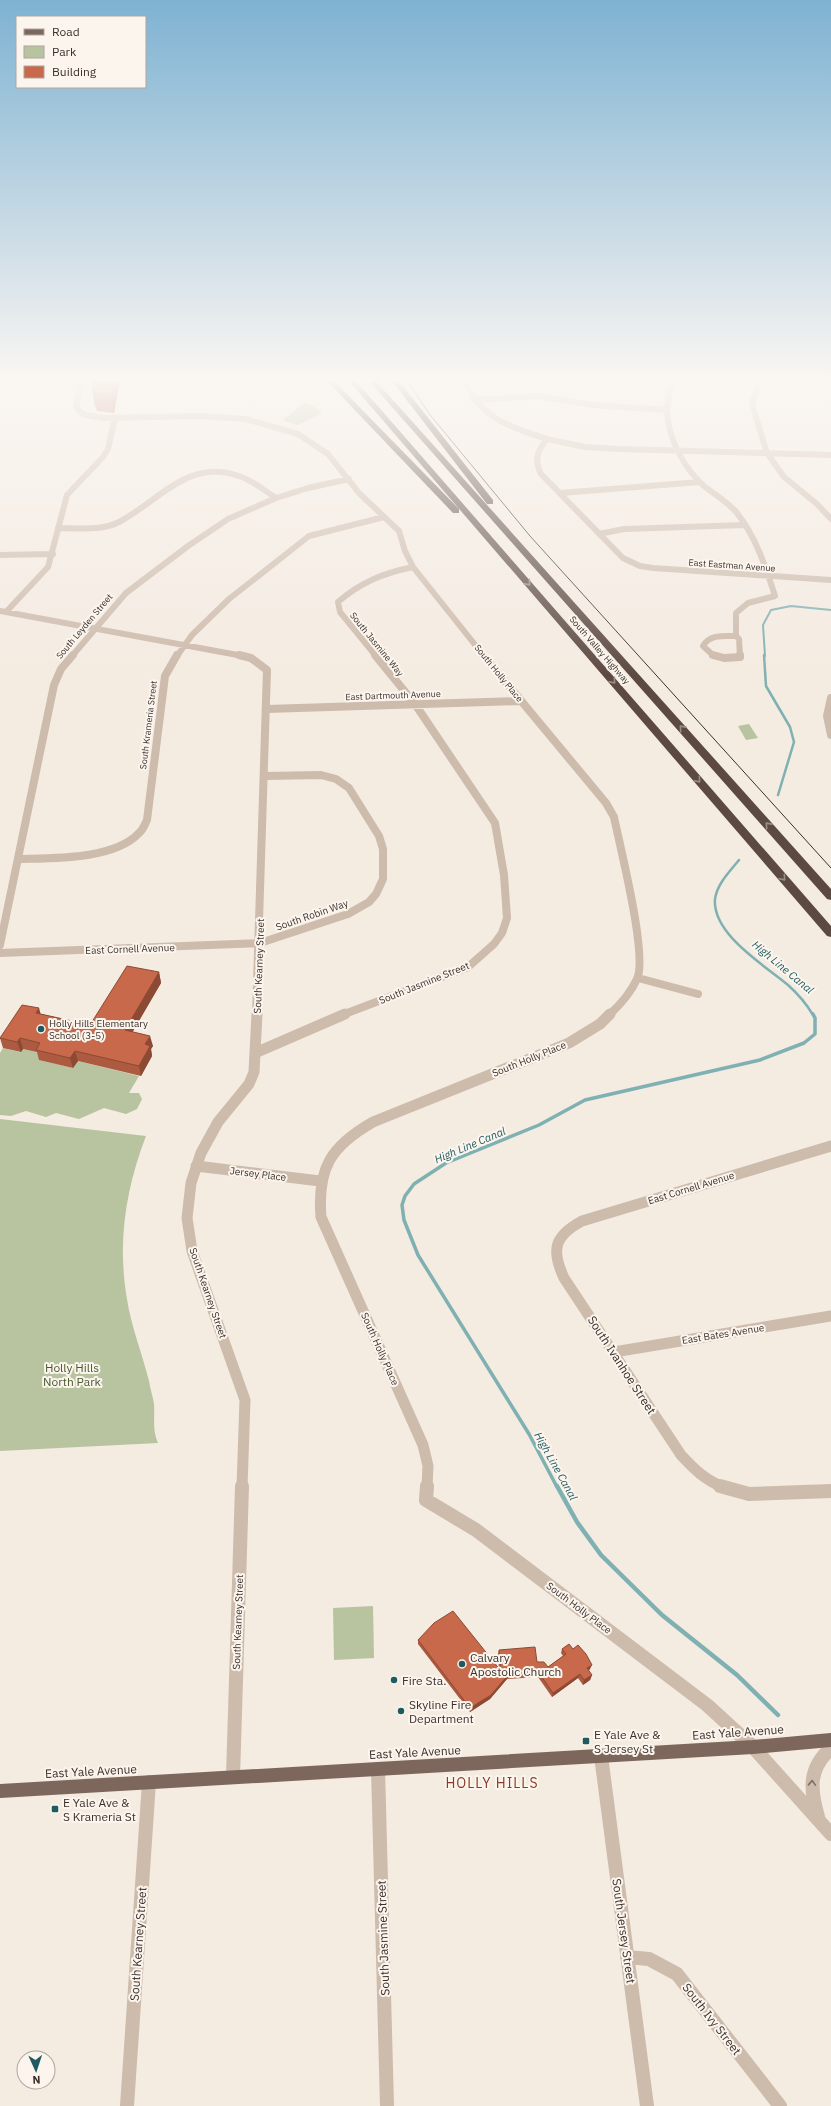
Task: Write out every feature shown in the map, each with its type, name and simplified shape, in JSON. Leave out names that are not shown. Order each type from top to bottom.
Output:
[{"type":"highway","points":[[425,479],[462,517],[502,554]]},
{"type":"highway","name":"South Valley Highway","points":[[437,479],[831,933]]},
{"type":"highway","name":"South Valley Highway","points":[[460,479],[831,896]]},
{"type":"highway","points":[[471,479],[569,602]]},
{"type":"main road","name":"East Yale Avenue","points":[[0,1791],[753,1747],[831,1740]]},
{"type":"street","points":[[3,612],[42,576],[48,567],[67,495],[82,479]]},
{"type":"street","points":[[58,528],[104,527],[118,523],[183,479]]},
{"type":"street","points":[[245,479],[276,498]]},
{"type":"street","name":"South Leyden Street","points":[[0,945],[54,685],[61,669],[126,592],[188,546],[228,519],[276,498],[308,488],[348,479]]},
{"type":"street","name":"South Holly Place","points":[[349,479],[359,493],[399,531],[405,551],[413,567],[520,701],[606,804],[614,818],[640,945],[638,978],[618,1006],[600,1024],[562,1046],[373,1122],[355,1132],[332,1152],[320,1181],[320,1207],[329,1237],[423,1445],[428,1466],[426,1500],[476,1530],[686,1688],[753,1747]]},
{"type":"street","name":"East Eastman Avenue","points":[[546,479],[623,558],[632,562],[653,568],[831,580]]},
{"type":"street","points":[[698,479],[726,503],[745,525],[769,576],[775,596],[748,603],[740,609],[735,619],[736,636],[740,639],[740,657],[719,657],[706,652],[703,646],[708,639],[714,637],[736,636]]},
{"type":"street","points":[[787,479],[818,504],[831,519]]},
{"type":"street","points":[[560,493],[591,488],[662,487],[700,482]]},
{"type":"street","name":"South Krameria Street","points":[[18,859],[84,854],[124,844],[143,831],[147,820],[164,676],[171,662],[210,614],[309,536],[327,529],[364,523],[384,517]]},
{"type":"street","points":[[599,534],[624,529],[745,525]]},
{"type":"street","points":[[0,555],[52,554]]},
{"type":"street","name":"South Jasmine Way","points":[[413,567],[376,575],[349,591],[338,602],[340,612],[415,704]]},
{"type":"street","points":[[3,612],[186,645]]},
{"type":"street","name":"South Kearney Street","points":[[186,645],[241,655],[261,664],[267,670],[260,943],[255,1053],[252,1078],[249,1084],[218,1122],[196,1166],[190,1189],[187,1218],[192,1251],[241,1385],[245,1400],[232,1777]]},
{"type":"street","points":[[831,698],[827,716],[831,735]]},
{"type":"street","name":"East Dartmouth Avenue","points":[[267,709],[520,701]]},
{"type":"street","name":"South Jasmine Street","points":[[255,1053],[320,1024],[468,967],[485,955],[497,941],[506,925],[507,910],[499,836],[494,823],[415,704]]},
{"type":"street","name":"South Robin Way","points":[[260,943],[359,909],[376,894],[381,887],[384,870],[383,849],[379,836],[349,788],[336,779],[321,775],[265,776]]},
{"type":"street","name":"East Cornell Avenue","points":[[0,953],[260,943]]},
{"type":"street","points":[[638,978],[698,994]]},
{"type":"street","name":"East Cornell Avenue","points":[[557,1241],[566,1230],[582,1222],[831,1146]]},
{"type":"street","name":"Jersey Place","points":[[196,1166],[320,1181]]},
{"type":"street","name":"South Ivanhoe Street","points":[[557,1241],[556,1256],[560,1271],[681,1455],[690,1466],[707,1481],[729,1491],[744,1494],[831,1491]]},
{"type":"street","name":"East Bates Avenue","points":[[614,1352],[831,1316]]},
{"type":"street","points":[[753,1747],[831,1834]]},
{"type":"street","points":[[819,1821],[813,1800],[812,1777],[820,1759],[831,1748]]},
{"type":"street","name":"South Jersey Street","points":[[601,1756],[647,2106]]},
{"type":"street","name":"South Jasmine Street","points":[[378,1769],[387,2106]]},
{"type":"street","name":"South Kearney Street","points":[[127,2106],[149,1782]]},
{"type":"street","name":"South Ivy Street","points":[[627,1957],[649,1959],[665,1966],[676,1974],[780,2106]]},
{"type":"green space","points":[[749,724],[758,738],[746,740],[738,726]]},
{"type":"green space","points":[[3,1048],[20,1052],[23,1049],[44,1053],[40,1060],[73,1068],[78,1061],[139,1076],[129,1093],[139,1093],[142,1099],[137,1109],[126,1114],[104,1108],[79,1119],[56,1113],[46,1117],[26,1111],[11,1116],[0,1115],[0,1053]]},
{"type":"green space","name":"Holly Hills North Park","points":[[0,1119],[146,1136],[133,1175],[125,1216],[123,1257],[124,1278],[129,1309],[153,1398],[154,1429],[158,1443],[0,1451]]},
{"type":"green space","points":[[373,1606],[374,1658],[334,1660],[333,1608]]},
{"type":"building","name":"Holly Hills Elementary School (3-5)","points":[[127,966],[159,972],[125,1030],[150,1036],[145,1044],[150,1046],[139,1066],[75,1051],[70,1058],[36,1050],[40,1043],[20,1038],[17,1042],[0,1038],[22,1005],[39,1008],[36,1013],[90,1025]]},
{"type":"building","name":"Calvary Apostolic Church","points":[[453,1611],[501,1671],[499,1650],[535,1647],[537,1662],[544,1662],[548,1667],[566,1654],[562,1649],[569,1644],[573,1649],[578,1645],[586,1654],[592,1665],[587,1668],[592,1675],[584,1680],[580,1674],[553,1693],[539,1673],[508,1675],[491,1695],[470,1708],[418,1640],[434,1623]]},
{"type":"waterway","name":"High Line Canal","points":[[765,656],[763,625],[771,610],[791,606],[831,610]]},
{"type":"waterway","name":"High Line Canal","points":[[764,655],[766,686],[790,727],[794,742],[778,795]]},
{"type":"waterway","name":"High Line Canal","points":[[739,860],[718,888],[715,899],[716,912],[730,936],[741,948],[788,985],[805,1003],[813,1015]]},
{"type":"waterway","name":"High Line Canal","points":[[557,1487],[529,1434],[418,1255],[404,1220],[402,1205],[405,1196],[414,1184],[446,1163],[539,1125],[585,1100],[760,1060],[804,1043],[815,1034],[815,1018],[813,1014]]},
{"type":"waterway","name":"High Line Canal","points":[[557,1486],[577,1522],[601,1555],[662,1615],[737,1675],[778,1715]]},
{"type":"tram line","points":[[483,479],[530,536],[831,868]]},
{"type":"place","name":"Holly Hills Elementary School (3-5)","points":[[41,1029]]},
{"type":"place","name":"Calvary Apostolic Church","points":[[462,1664]]},
{"type":"place","name":"Fire Sta.","points":[[394,1680]]},
{"type":"place","name":"Skyline Fire Department","points":[[401,1711]]},
{"type":"place","name":"E Yale Ave & S Jersey St","points":[[586,1741]]},
{"type":"place","name":"E Yale Ave & S Krameria St","points":[[55,1809]]},
{"type":"district","name":"HOLLY HILLS","points":[[492,1783]]}]
